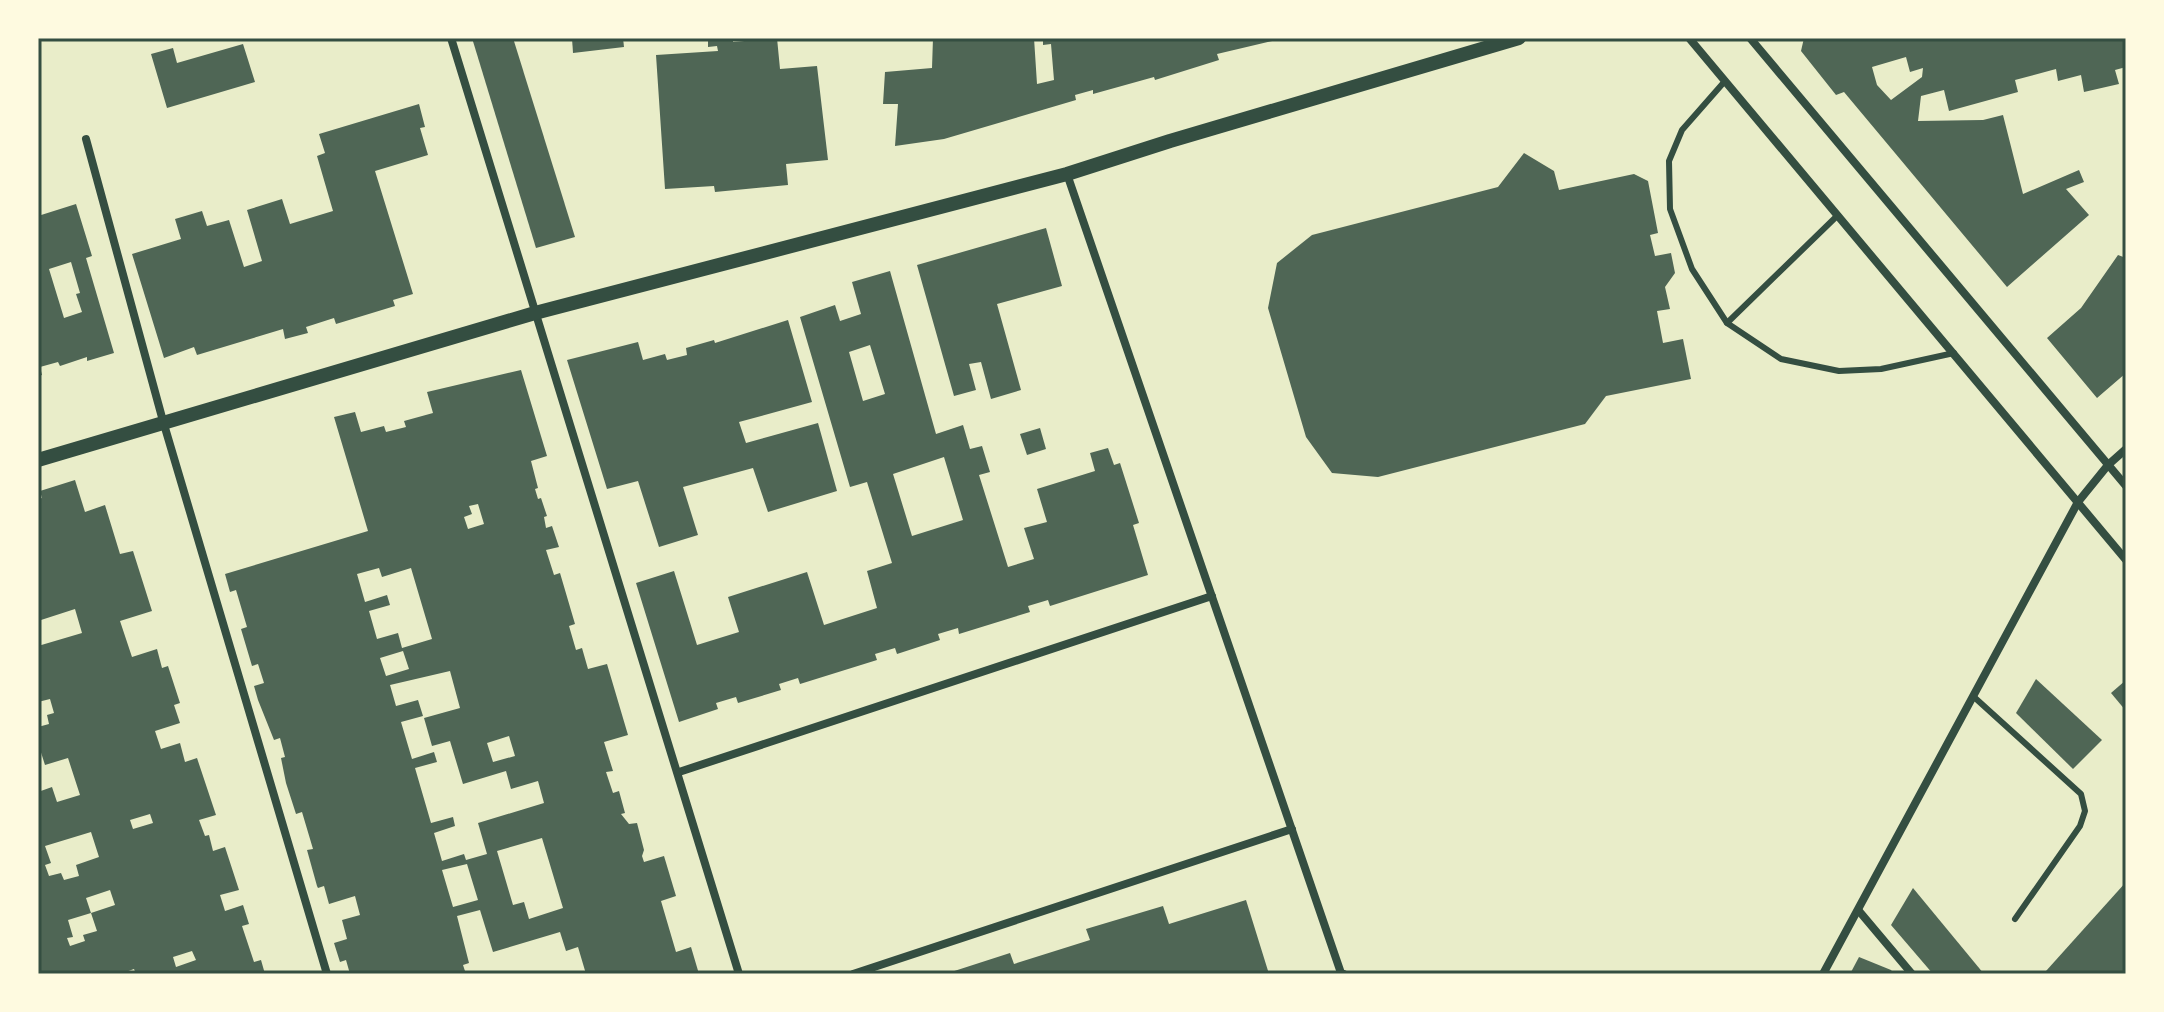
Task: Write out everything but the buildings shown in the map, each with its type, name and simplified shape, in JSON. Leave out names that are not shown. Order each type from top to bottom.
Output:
[{"type":"street","points":[[451,38],[739,974]]},
{"type":"street","points":[[38,460],[535,313],[1067,174],[1519,38]]},
{"type":"street","points":[[1689,38],[2126,560]]},
{"type":"street","points":[[1750,38],[2126,486]]},
{"type":"street","points":[[86,139],[163,421],[327,974]]},
{"type":"street","points":[[1067,174],[1341,973],[1344,974]]},
{"type":"street","points":[[1823,974],[2078,502],[2108,465],[2126,449]]},
{"type":"street","points":[[679,772],[1212,596]]},
{"type":"street","points":[[853,974],[1292,829]]},
{"type":"street","points":[[1859,911],[1912,974]]},
{"type":"lane","points":[[1725,81],[1682,130],[1669,161],[1670,209],[1692,269],[1727,323],[1781,359],[1839,371],[1881,369],[1954,353]]},
{"type":"lane","points":[[1727,323],[1838,215]]},
{"type":"lane","points":[[1974,697],[2081,794],[2085,811],[2080,826],[2015,919]]}]
